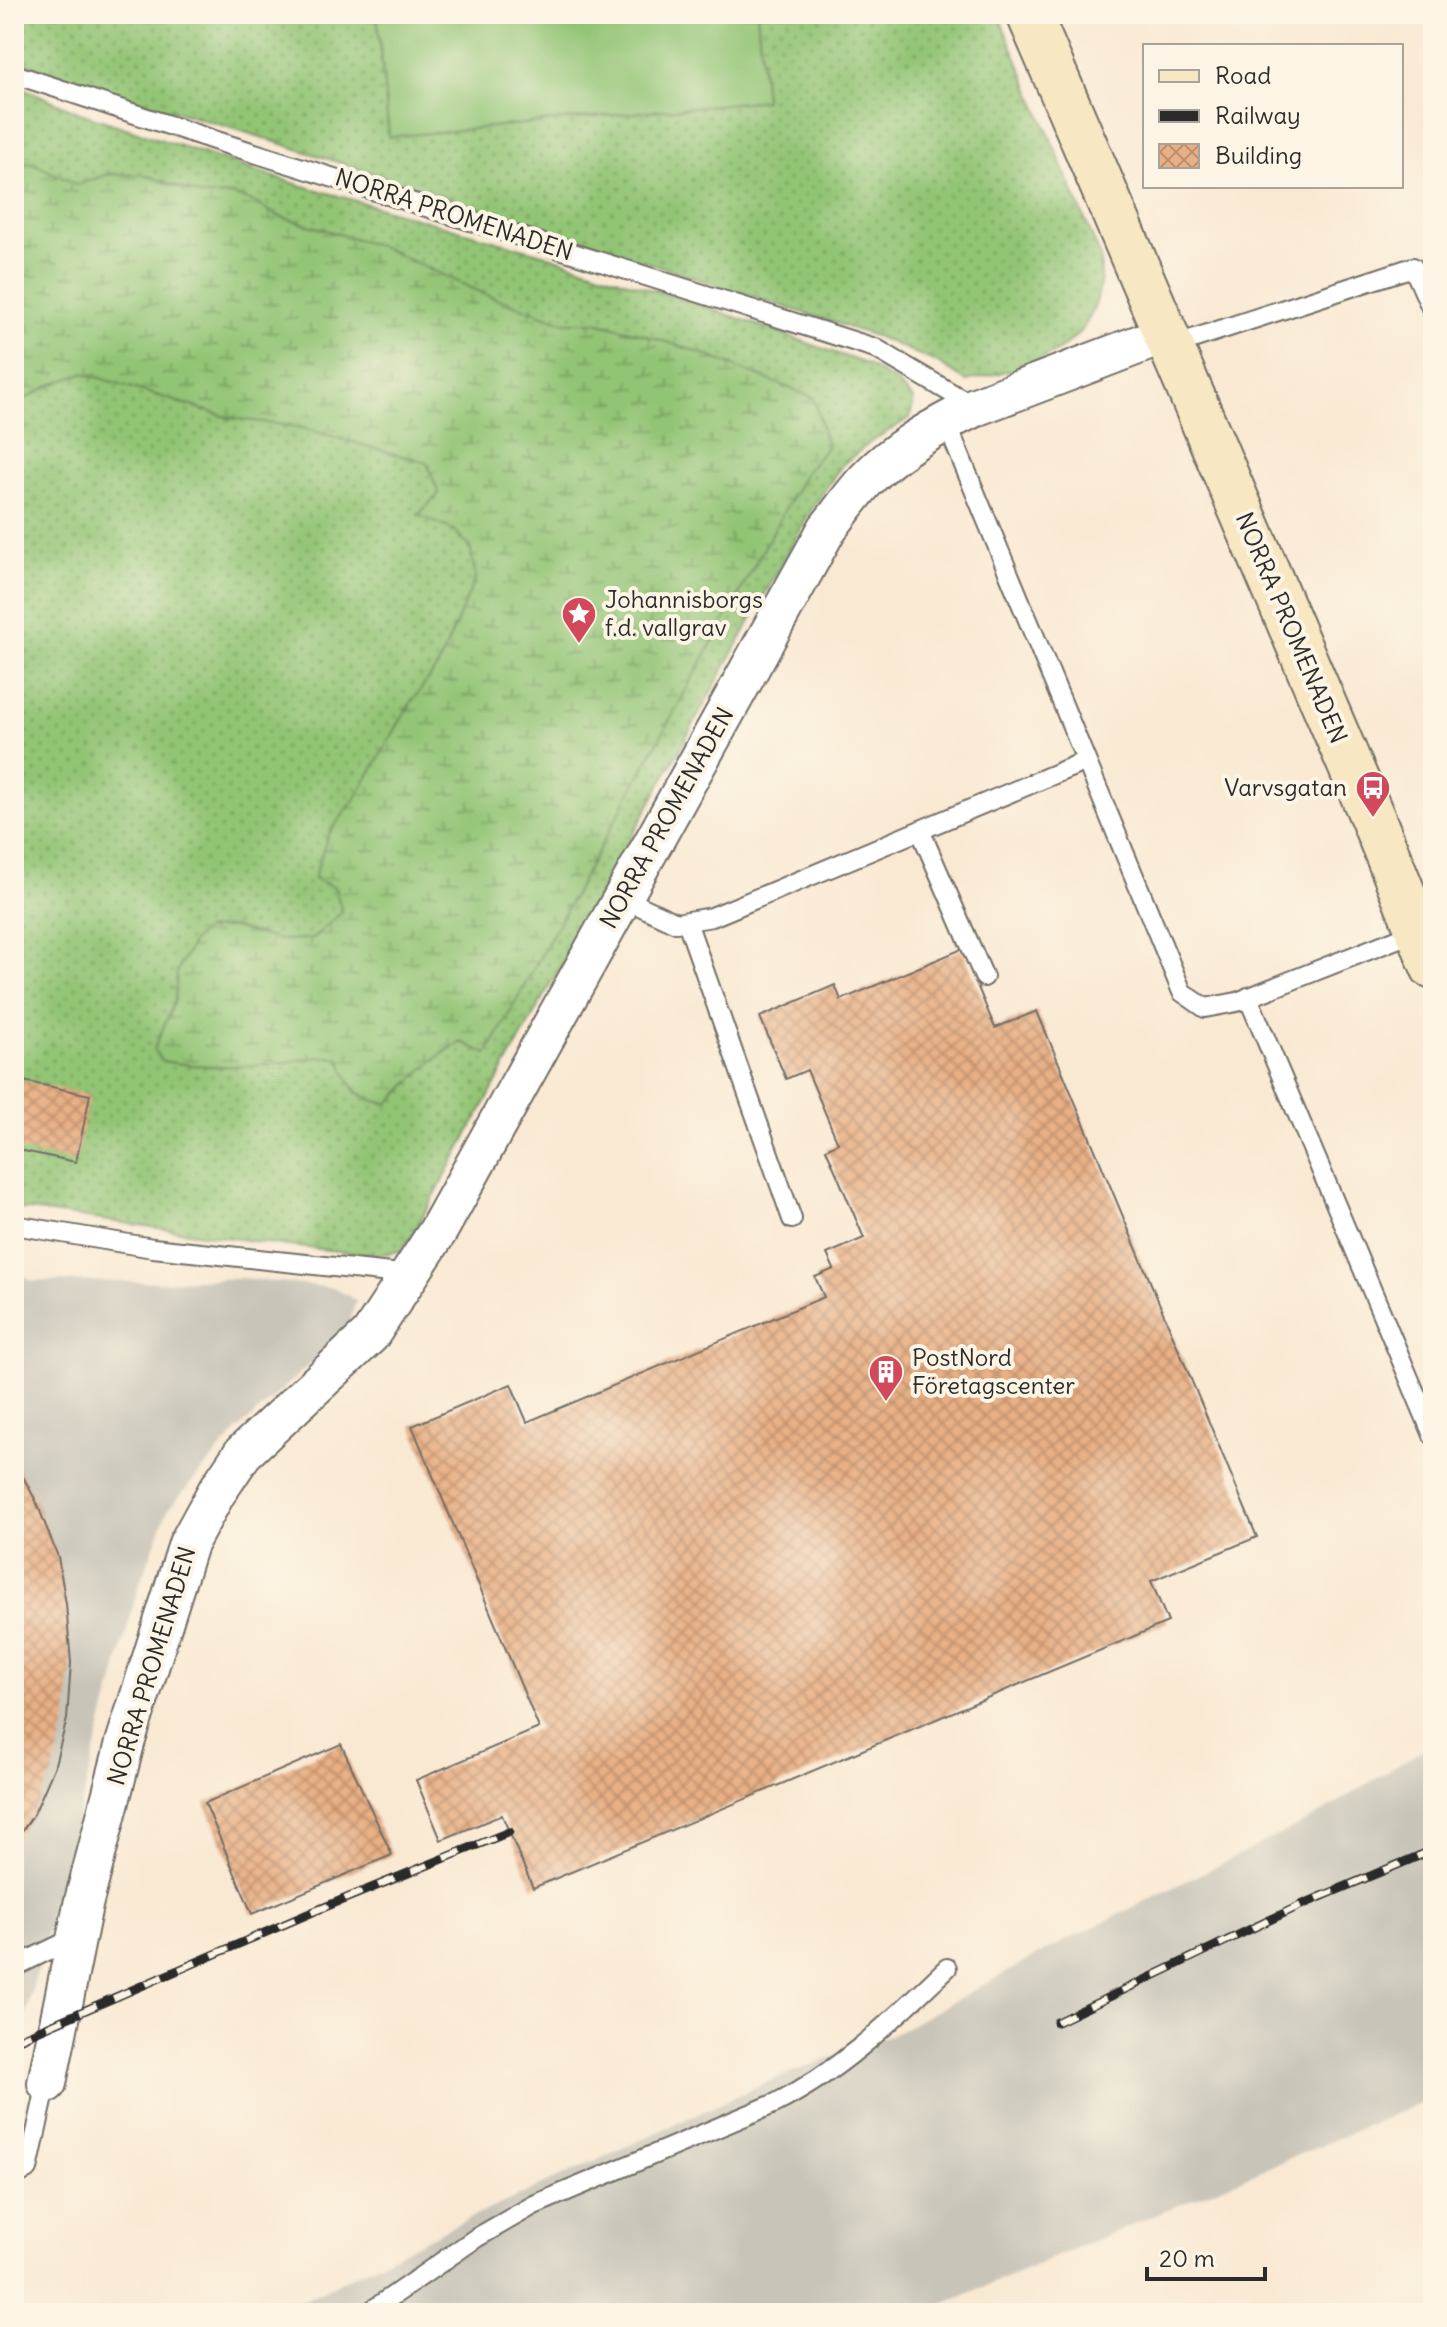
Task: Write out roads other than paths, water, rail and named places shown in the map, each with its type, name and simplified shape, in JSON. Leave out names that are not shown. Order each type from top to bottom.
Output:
[{"type":"street","name":"NORRA PROMENADEN","points":[[1029,14],[1373,819],[1428,940]]},
{"type":"street","name":"NORRA PROMENADEN","points":[[47,2083],[77,1937],[125,1743],[188,1544],[216,1493],[243,1453],[370,1335],[438,1231],[827,529],[866,480],[893,456],[960,414],[1167,340]]},
{"type":"lane","name":"NORRA PROMENADEN","points":[[14,74],[229,145],[875,348],[960,414]]},
{"type":"lane","points":[[1167,340],[1413,267],[1433,312]]},
{"type":"lane","points":[[960,414],[1086,761],[1182,992],[1205,1008],[1237,1002],[1428,940]]},
{"type":"lane","points":[[623,898],[676,923],[712,917],[1086,761]]},
{"type":"lane","points":[[920,830],[984,977]]},
{"type":"lane","points":[[687,922],[792,1219]]},
{"type":"lane","points":[[1248,997],[1433,1435]]},
{"type":"lane","points":[[14,1225],[153,1248],[410,1275]]},
{"type":"lane","points":[[14,1967],[77,1937]]},
{"type":"lane","points":[[368,2313],[476,2238],[534,2205],[812,2085],[871,2040],[947,1968]]},
{"type":"lane","points":[[14,2176],[28,2169],[47,2083]]},
{"type":"railway","points":[[14,2041],[315,1911],[509,1832]]},
{"type":"railway","points":[[1057,2022],[1301,1905],[1433,1850]]},
{"type":"place","name":"Johannisborgs f.d. vallgrav","points":[[579,645]]},
{"type":"place","name":"Varvsgatan","points":[[1373,819]]},
{"type":"place","name":"PostNord Företagscenter","points":[[886,1403]]}]
